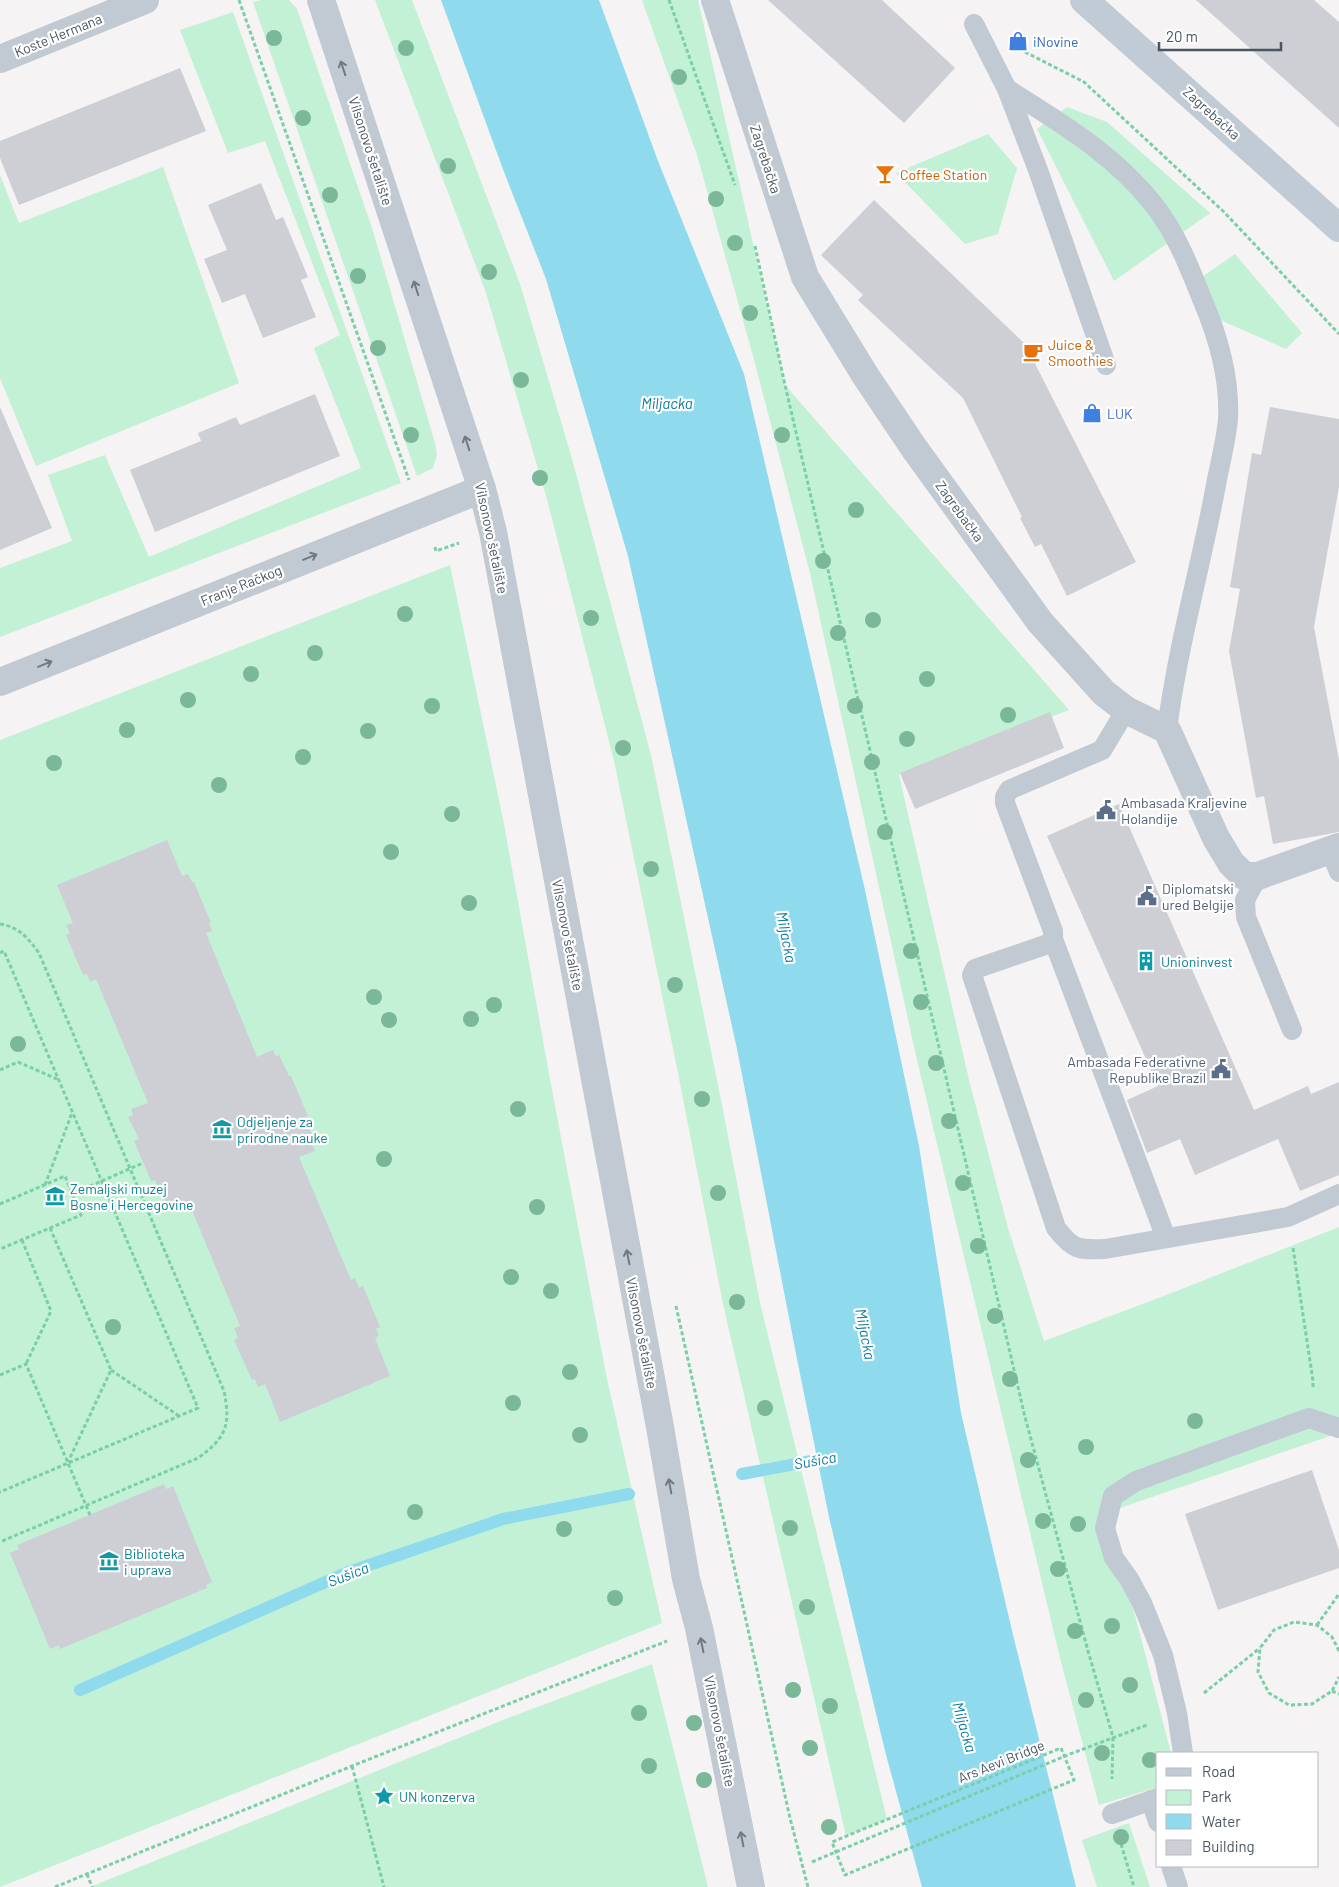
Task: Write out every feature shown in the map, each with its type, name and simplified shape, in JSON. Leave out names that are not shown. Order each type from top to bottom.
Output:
[{"type":"main road","name":"Zagrebačka","points":[[1084,0],[1339,228]]},
{"type":"street","name":"Koste Hermana","points":[[0,59],[145,0]]},
{"type":"street","name":"Vilsonovo šetalište","points":[[321,0],[482,489],[493,532],[656,1407],[686,1579],[699,1628],[752,1887]]},
{"type":"street","name":"Zagrebačka","points":[[715,0],[805,278],[865,375],[914,448],[1040,622],[1104,693],[1126,710],[1167,730]]},
{"type":"street","name":"Franje Račkog","points":[[0,682],[482,489]]},
{"type":"street","points":[[1167,730],[1223,851],[1231,863],[1244,876],[1258,876],[1336,856]]},
{"type":"lane","points":[[974,24],[1006,89],[1038,170],[1106,365]]},
{"type":"lane","points":[[1006,89],[1082,136],[1120,168],[1155,205],[1180,245],[1208,311],[1226,370],[1228,420],[1206,534],[1178,661],[1167,730]]},
{"type":"lane","points":[[1126,710],[1102,750],[1009,790],[1004,797],[1004,803],[1053,931],[1053,939],[1166,1238]]},
{"type":"lane","points":[[1258,876],[1246,900],[1246,917],[1292,1030]]},
{"type":"lane","points":[[1053,939],[1048,944],[975,969],[972,975],[1056,1228],[1068,1244],[1085,1249],[1105,1249],[1288,1217],[1339,1194]]},
{"type":"lane","points":[[1183,1752],[1177,1713],[1163,1655],[1142,1603],[1129,1579],[1114,1558],[1105,1528],[1112,1496],[1136,1481],[1310,1418],[1339,1428]]},
{"type":"lane","points":[[1112,1814],[1154,1799]]},
{"type":"lane","points":[[1171,1867],[1178,1887]]},
{"type":"path","points":[[239,0],[421,513]]},
{"type":"path","points":[[669,0],[736,187]]},
{"type":"path","points":[[754,243],[784,385],[1025,1417],[1113,1737],[1112,1814],[1134,1887]]},
{"type":"path","points":[[0,924],[11,926],[28,937],[39,953],[224,1391],[228,1411],[225,1431],[214,1447],[198,1458],[0,1542]]},
{"type":"path","points":[[0,953],[4,951],[198,1408],[0,1492]]},
{"type":"path","points":[[0,1070],[18,1062],[58,1080]]},
{"type":"path","points":[[45,1185],[72,1113]]},
{"type":"path","points":[[72,1194],[143,1163]]},
{"type":"path","points":[[0,1204],[65,1176],[81,1215],[0,1250]]},
{"type":"path","points":[[1288,1217],[1313,1381],[1310,1418]]},
{"type":"path","points":[[50,1228],[112,1370],[179,1416]]},
{"type":"path","points":[[0,1375],[26,1364],[51,1312],[22,1240]]},
{"type":"path","points":[[676,1306],[790,1818],[808,1887]]},
{"type":"path","points":[[26,1364],[90,1515]]},
{"type":"path","points":[[68,1463],[112,1370]]},
{"type":"path","points":[[1317,1625],[1339,1594]]},
{"type":"path","points":[[1339,1651],[1332,1637],[1317,1625],[1294,1622],[1274,1630],[1260,1648],[1258,1672],[1268,1693],[1288,1705],[1312,1704],[1332,1691],[1339,1677]]},
{"type":"path","points":[[55,1887],[699,1628]]},
{"type":"path","points":[[1332,1691],[1339,1694]]},
{"type":"path","points":[[812,1862],[1113,1737]]},
{"type":"path","name":"Ars Aevi Bridge","points":[[1060,1748],[1064,1757],[1074,1780],[845,1875],[832,1842],[1060,1748]]},
{"type":"path","points":[[352,1766],[384,1887]]},
{"type":"path","points":[[87,1874],[92,1887]]},
{"type":"green space","points":[[261,0],[289,0],[297,9],[373,231],[435,443],[437,455],[433,468],[417,476],[253,2]]},
{"type":"green space","points":[[375,0],[412,0],[520,284],[571,455],[651,755],[760,1303],[887,1819],[846,1836],[723,1304],[614,761],[547,499],[485,290]]},
{"type":"green space","points":[[642,0],[698,0],[785,385],[1069,710],[899,775],[969,1080],[1008,1228],[1044,1341],[1339,1227],[1339,1433],[1108,1512],[1171,1752],[1156,1752],[1156,1788],[1099,1805],[1060,1658],[917,1060],[810,573],[753,356],[697,155]]},
{"type":"green space","points":[[233,12],[401,483],[0,637],[0,568],[72,541],[48,475],[105,455],[149,557],[361,468],[314,348],[340,335],[265,141],[228,153],[180,30]]},
{"type":"green space","points":[[1067,107],[1107,122],[1210,213],[1114,281],[1037,129]]},
{"type":"green space","points":[[988,134],[1017,168],[998,234],[965,244],[896,173]]},
{"type":"green space","points":[[163,167],[239,383],[36,466],[0,378],[0,175],[19,223]]},
{"type":"green space","points":[[1235,254],[1302,333],[1286,349],[1211,316],[1199,279]]},
{"type":"green space","points":[[450,565],[504,824],[607,1379],[662,1623],[0,1887],[0,740]]},
{"type":"green space","points":[[652,1664],[708,1887],[90,1887],[503,1720]]},
{"type":"green space","points":[[1129,1823],[1150,1887],[1097,1887],[1082,1840]]},
{"type":"water","name":"Miljacka","points":[[441,0],[599,0],[658,161],[744,374],[865,890],[919,1146],[961,1413],[1013,1635],[1076,1887],[922,1887],[885,1751],[829,1517],[737,1049],[628,556],[546,279],[504,172]]},
{"type":"building","points":[[768,0],[882,0],[955,68],[904,123]]},
{"type":"building","points":[[1196,0],[1314,0],[1339,22],[1339,128]]},
{"type":"building","points":[[180,68],[206,131],[19,205],[0,158],[0,141]]},
{"type":"building","points":[[261,183],[276,220],[283,217],[308,277],[301,280],[316,317],[263,338],[245,294],[222,303],[204,259],[227,250],[208,205]]},
{"type":"building","points":[[874,200],[1025,344],[1136,562],[1067,596],[1041,544],[1035,547],[963,398],[858,300],[863,295],[821,255]]},
{"type":"building","points":[[315,394],[340,456],[155,532],[130,470],[201,441],[198,433],[236,417],[240,425]]},
{"type":"building","points":[[0,407],[52,528],[0,550]]},
{"type":"building","points":[[1270,407],[1339,419],[1339,487],[1314,627],[1339,760],[1339,832],[1273,844],[1264,796],[1256,798],[1229,651],[1240,589],[1230,587],[1252,453],[1261,455]]},
{"type":"building","points":[[1050,712],[1064,748],[915,809],[900,773]]},
{"type":"building","name":"Unioninvest","points":[[1119,804],[1254,1110],[1308,1086],[1311,1094],[1339,1082],[1339,1175],[1300,1191],[1278,1139],[1195,1175],[1180,1139],[1147,1153],[1127,1100],[1158,1086],[1047,836]]},
{"type":"building","name":"Odjeljenje za prirodne nauke","points":[[167,840],[182,876],[188,874],[192,882],[194,882],[211,923],[209,923],[212,931],[206,933],[257,1057],[273,1050],[276,1056],[279,1055],[289,1076],[291,1076],[308,1116],[305,1117],[315,1142],[312,1144],[315,1151],[299,1157],[351,1280],[355,1278],[359,1288],[363,1286],[380,1327],[376,1329],[379,1336],[375,1338],[390,1376],[280,1422],[265,1384],[258,1387],[255,1379],[252,1380],[234,1340],[238,1338],[234,1328],[240,1326],[189,1203],[172,1210],[169,1203],[166,1205],[155,1180],[151,1181],[134,1141],[139,1139],[128,1117],[133,1115],[131,1109],[148,1103],[96,979],[90,982],[87,974],[83,975],[66,935],[70,933],[66,925],[73,923],[57,885]]},
{"type":"building","points":[[1312,1470],[1339,1550],[1339,1568],[1218,1610],[1185,1514]]},
{"type":"building","name":"Biblioteka i uprava","points":[[164,1484],[166,1489],[173,1486],[212,1582],[206,1585],[207,1588],[60,1649],[59,1645],[50,1649],[10,1553],[19,1549],[17,1545]]},
{"type":"waterway","name":"Sušica","points":[[742,1474],[833,1457]]},
{"type":"waterway","name":"Sušica","points":[[80,1690],[346,1573],[503,1519],[629,1494]]},
{"type":"place","name":"iNovine","points":[[1018,41]]},
{"type":"place","name":"Coffee Station","points":[[885,174]]},
{"type":"place","name":"Juice & Smoothies","points":[[1033,352]]},
{"type":"place","name":"LUK","points":[[1092,413]]},
{"type":"place","name":"Ambasada Kraljevine Holandije","points":[[1106,810]]},
{"type":"place","name":"Diplomatski ured Belgije","points":[[1147,896]]},
{"type":"place","name":"Unioninvest","points":[[1146,961]]},
{"type":"place","name":"Ambasada Federativne Republike Brazil","points":[[1221,1069]]},
{"type":"place","name":"Odjeljenje za prirodne nauke","points":[[222,1129]]},
{"type":"place","name":"Zemaljski muzej Bosne i Hercegovine","points":[[55,1196]]},
{"type":"place","name":"Biblioteka i uprava","points":[[109,1561]]},
{"type":"place","name":"UN konzerva","points":[[384,1796]]}]
